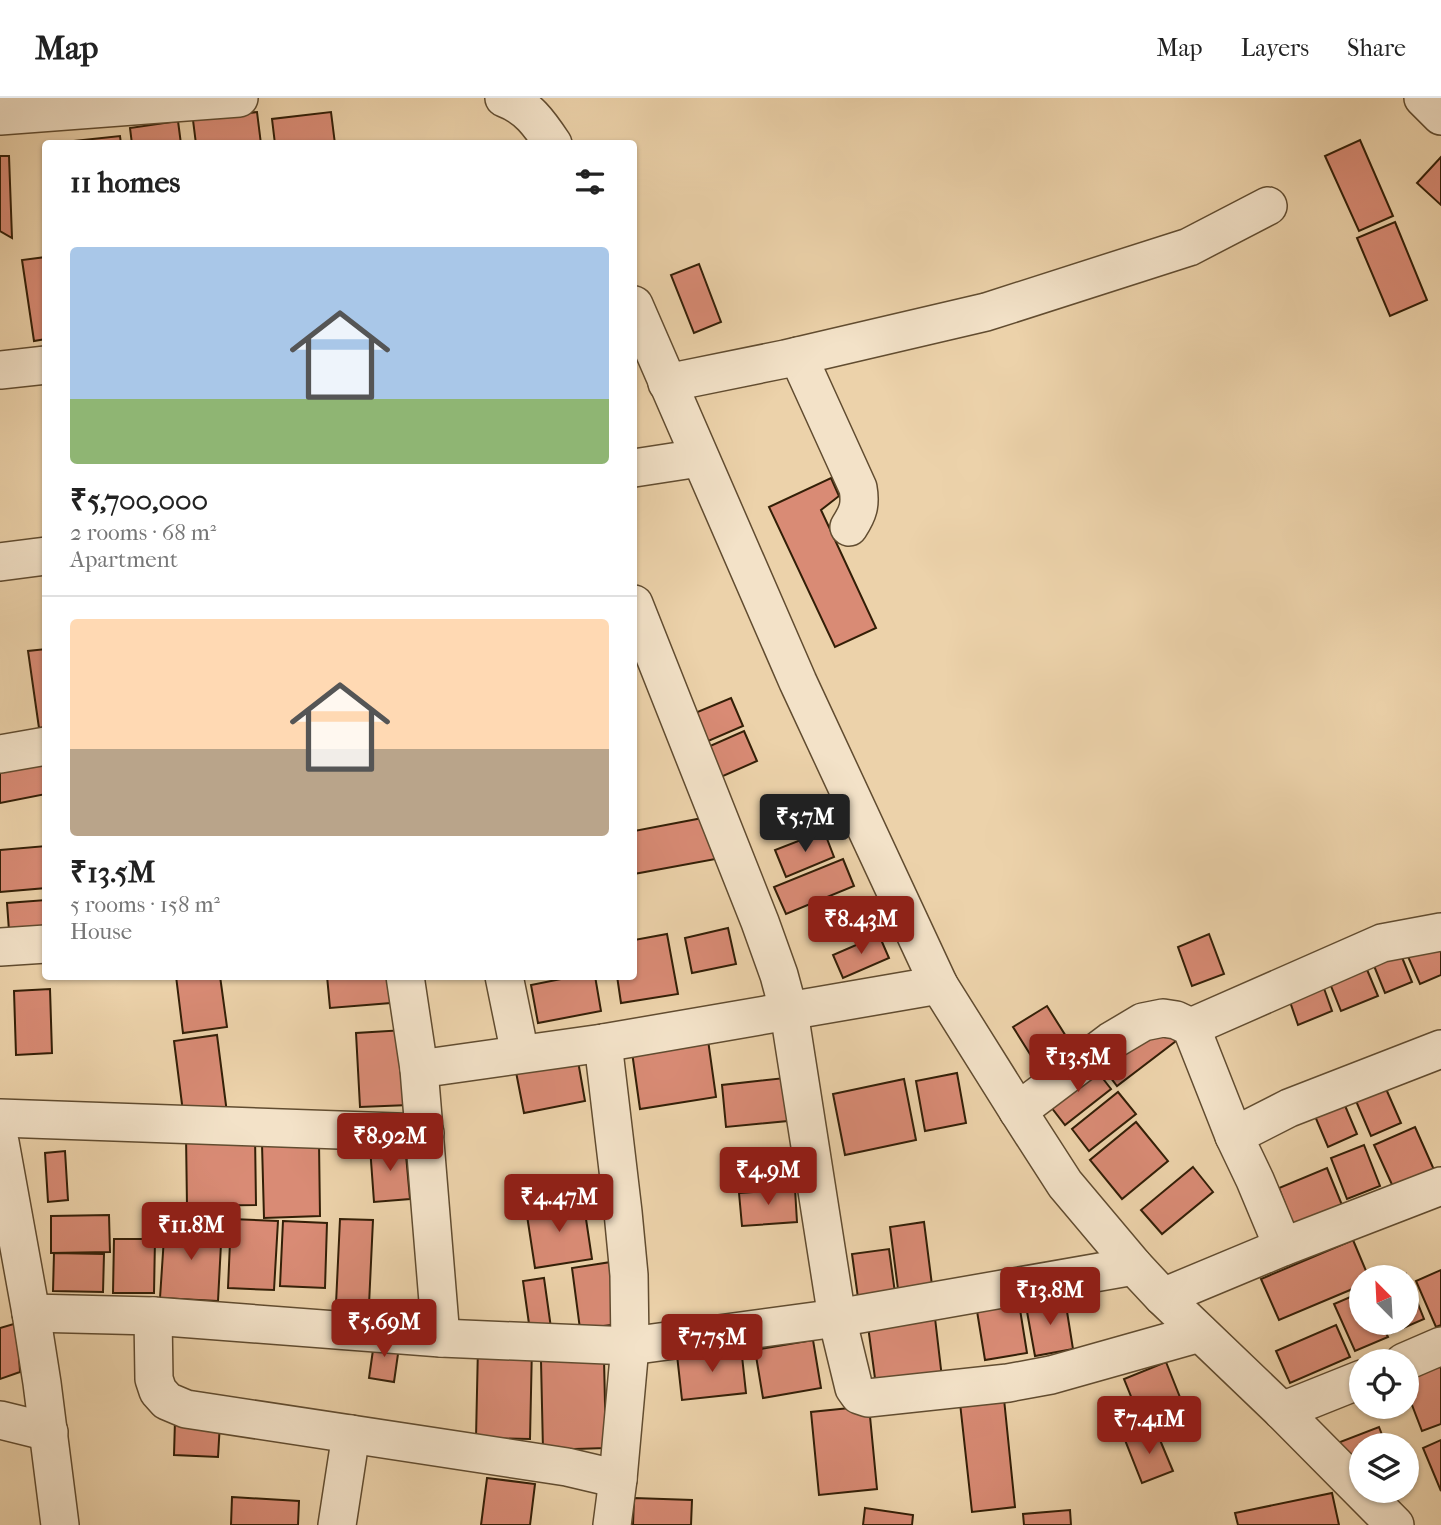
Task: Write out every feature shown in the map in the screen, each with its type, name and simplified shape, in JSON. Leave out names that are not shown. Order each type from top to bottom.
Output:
[{"type":"street","points":[[0,116],[239,98]]},
{"type":"street","points":[[1423,98],[1441,116]]},
{"type":"street","points":[[510,99],[534,116],[550,140]]},
{"type":"street","points":[[667,383],[798,356],[986,312],[1189,247],[1268,206]]},
{"type":"street","points":[[637,312],[798,682],[939,985],[1017,1111],[1065,1184],[1134,1266],[1395,1525]]},
{"type":"street","points":[[798,356],[858,488],[860,501],[857,515],[849,527]]},
{"type":"street","points":[[0,370],[42,365]]},
{"type":"street","points":[[637,468],[699,458]]},
{"type":"street","points":[[0,562],[42,557]]},
{"type":"street","points":[[637,612],[779,975],[789,1012],[837,1318],[854,1388],[859,1395],[868,1398],[1008,1383],[1051,1375],[1200,1333]]},
{"type":"street","points":[[0,754],[42,747]]},
{"type":"street","points":[[1191,1027],[1382,943],[1441,932]]},
{"type":"street","points":[[0,947],[42,944]]},
{"type":"street","points":[[406,980],[419,1069],[441,1338]]},
{"type":"street","points":[[505,980],[520,1055]]},
{"type":"street","points":[[419,1069],[603,1043],[939,985]]},
{"type":"street","points":[[1017,1111],[1111,1041],[1143,1022],[1163,1018],[1191,1027],[1234,1136],[1283,1247]]},
{"type":"street","points":[[603,1043],[629,1275],[630,1346],[612,1525]]},
{"type":"street","points":[[1234,1136],[1289,1108],[1441,1049]]},
{"type":"street","points":[[0,1118],[425,1133]]},
{"type":"street","points":[[0,1142],[31,1313],[60,1525]]},
{"type":"street","points":[[1163,1297],[1441,1186]]},
{"type":"street","points":[[31,1313],[153,1316],[441,1338],[630,1346],[837,1318],[1134,1266]]},
{"type":"street","points":[[153,1316],[154,1380],[158,1391],[167,1401],[186,1409],[567,1467],[618,1479]]},
{"type":"street","points":[[1419,1356],[1441,1346]]},
{"type":"street","points":[[1282,1411],[1349,1384]]},
{"type":"street","points":[[0,1420],[49,1432]]},
{"type":"street","points":[[337,1525],[351,1434]]},
{"type":"building","points":[[257,112],[260,140],[196,140],[193,120]]},
{"type":"building","points":[[331,112],[334,140],[275,140],[272,119]]},
{"type":"building","points":[[178,121],[180,140],[132,140],[130,128]]},
{"type":"building","points":[[120,136],[120,140],[83,140]]},
{"type":"building","points":[[1360,140],[1393,216],[1359,231],[1325,156]]},
{"type":"building","points":[[0,156],[9,156],[12,238],[0,231]]},
{"type":"building","points":[[1441,157],[1441,205],[1417,183]]},
{"type":"building","points":[[1395,222],[1427,300],[1390,316],[1357,238]]},
{"type":"building","points":[[42,258],[42,340],[34,341],[22,260]]},
{"type":"building","points":[[699,264],[721,322],[694,333],[671,275]]},
{"type":"building","points":[[831,478],[839,496],[821,510],[876,628],[835,647],[769,507]]},
{"type":"building","points":[[42,649],[42,728],[39,728],[28,651]]},
{"type":"building","points":[[731,698],[743,726],[706,742],[695,713]]},
{"type":"building","points":[[744,731],[757,761],[714,780],[701,750]]},
{"type":"building","points":[[42,754],[42,795],[0,803],[0,762]]},
{"type":"building","points":[[713,816],[721,858],[637,873],[637,830]]},
{"type":"building","points":[[824,831],[834,857],[786,877],[775,850]]},
{"type":"building","points":[[42,846],[42,888],[0,892],[0,850]]},
{"type":"building","points":[[843,859],[854,886],[786,914],[774,887]]},
{"type":"building","points":[[42,900],[42,929],[9,931],[7,903]]},
{"type":"building","points":[[728,928],[736,964],[692,973],[685,938]]},
{"type":"building","points":[[667,934],[678,994],[621,1003],[618,980],[637,980],[637,939]]},
{"type":"building","points":[[1209,934],[1224,974],[1192,986],[1178,947]]},
{"type":"building","points":[[879,935],[889,958],[843,978],[833,955]]},
{"type":"building","points":[[1441,943],[1441,975],[1420,984],[1406,952]]},
{"type":"building","points":[[1397,945],[1412,982],[1385,993],[1370,956]]},
{"type":"building","points":[[1363,960],[1378,996],[1341,1011],[1327,976]]},
{"type":"building","points":[[176,980],[221,980],[227,1027],[183,1033]]},
{"type":"building","points":[[327,980],[401,980],[403,1002],[330,1008]]},
{"type":"building","points":[[556,980],[596,980],[601,1011],[538,1023],[531,985]]},
{"type":"building","points":[[1321,980],[1332,1011],[1298,1025],[1287,993]]},
{"type":"building","points":[[50,989],[52,1053],[16,1055],[14,991]]},
{"type":"building","points":[[1047,1006],[1074,1049],[1040,1070],[1013,1027]]},
{"type":"building","points":[[1164,1024],[1176,1041],[1117,1086],[1104,1069]]},
{"type":"building","points":[[405,1030],[409,1105],[360,1107],[356,1033]]},
{"type":"building","points":[[217,1035],[227,1113],[184,1120],[174,1041]]},
{"type":"building","points":[[708,1040],[716,1097],[640,1109],[632,1052]]},
{"type":"building","points":[[578,1061],[585,1101],[524,1113],[516,1072]]},
{"type":"building","points":[[1090,1062],[1111,1089],[1065,1125],[1044,1098]]},
{"type":"building","points":[[957,1073],[966,1123],[925,1131],[916,1081]]},
{"type":"building","points":[[794,1077],[798,1120],[726,1127],[722,1085]]},
{"type":"building","points":[[904,1079],[916,1140],[845,1155],[833,1094]]},
{"type":"building","points":[[1383,1082],[1401,1123],[1371,1136],[1353,1094]]},
{"type":"building","points":[[1338,1089],[1357,1134],[1328,1147],[1309,1102]]},
{"type":"building","points":[[1118,1092],[1136,1114],[1089,1151],[1072,1129]]},
{"type":"building","points":[[1136,1122],[1168,1161],[1122,1199],[1090,1160]]},
{"type":"building","points":[[1415,1127],[1435,1172],[1394,1189],[1374,1145]]},
{"type":"building","points":[[255,1134],[256,1205],[187,1206],[186,1135]]},
{"type":"building","points":[[319,1142],[320,1216],[264,1218],[262,1144]]},
{"type":"building","points":[[405,1144],[410,1199],[374,1202],[370,1147]]},
{"type":"building","points":[[1364,1145],[1380,1186],[1347,1199],[1331,1158]]},
{"type":"building","points":[[65,1151],[68,1200],[48,1202],[45,1153]]},
{"type":"building","points":[[1193,1167],[1213,1192],[1162,1234],[1141,1210]]},
{"type":"building","points":[[1327,1168],[1344,1210],[1295,1230],[1279,1188]]},
{"type":"building","points":[[795,1189],[797,1222],[742,1226],[739,1193]]},
{"type":"building","points":[[583,1199],[592,1259],[535,1268],[526,1209]]},
{"type":"building","points":[[109,1215],[110,1252],[51,1253],[51,1216]]},
{"type":"building","points":[[231,1219],[278,1221],[274,1290],[228,1288]]},
{"type":"building","points":[[340,1219],[373,1220],[369,1305],[336,1304]]},
{"type":"building","points":[[283,1221],[327,1223],[325,1288],[280,1286]]},
{"type":"building","points":[[165,1222],[222,1225],[218,1301],[160,1298]]},
{"type":"building","points":[[924,1222],[932,1285],[898,1289],[890,1227]]},
{"type":"building","points":[[114,1239],[155,1239],[154,1293],[113,1293]]},
{"type":"building","points":[[1353,1240],[1364,1265],[1349,1265],[1349,1290],[1279,1320],[1261,1279]]},
{"type":"building","points":[[889,1249],[895,1293],[858,1298],[852,1254]]},
{"type":"building","points":[[54,1253],[104,1254],[103,1292],[53,1291]]},
{"type":"building","points":[[611,1262],[619,1324],[580,1329],[572,1268]]},
{"type":"building","points":[[1441,1270],[1441,1325],[1436,1327],[1419,1288],[1419,1280]]},
{"type":"building","points":[[544,1278],[551,1328],[530,1331],[523,1281]]},
{"type":"building","points":[[1018,1297],[1027,1353],[985,1360],[976,1305]]},
{"type":"building","points":[[1349,1298],[1349,1335],[1388,1337],[1354,1349],[1334,1304]]},
{"type":"building","points":[[1065,1299],[1073,1349],[1035,1356],[1026,1306]]},
{"type":"building","points":[[1419,1306],[1424,1319],[1419,1321]]},
{"type":"building","points":[[935,1318],[942,1378],[876,1386],[868,1326]]},
{"type":"building","points":[[17,1323],[20,1372],[0,1379],[0,1328]]},
{"type":"building","points":[[1336,1325],[1349,1357],[1290,1383],[1276,1351]]},
{"type":"building","points":[[375,1336],[400,1340],[394,1382],[369,1378]]},
{"type":"building","points":[[813,1340],[821,1388],[763,1398],[755,1350]]},
{"type":"building","points":[[478,1346],[532,1346],[530,1439],[476,1438]]},
{"type":"building","points":[[741,1347],[746,1393],[682,1400],[677,1355]]},
{"type":"building","points":[[604,1359],[606,1448],[543,1450],[541,1361]]},
{"type":"building","points":[[1166,1362],[1185,1410],[1143,1426],[1124,1379]]},
{"type":"building","points":[[1440,1365],[1441,1424],[1422,1431],[1417,1419],[1419,1373]]},
{"type":"building","points":[[1004,1399],[1015,1507],[972,1512],[960,1403]]},
{"type":"building","points":[[869,1406],[877,1489],[819,1495],[811,1412]]},
{"type":"building","points":[[175,1420],[220,1423],[218,1457],[174,1455]]},
{"type":"building","points":[[1379,1427],[1381,1433],[1363,1433]]},
{"type":"building","points":[[1155,1428],[1173,1471],[1142,1483],[1125,1440]]},
{"type":"building","points":[[1349,1439],[1349,1460],[1347,1461],[1340,1442]]},
{"type":"building","points":[[1441,1440],[1441,1491],[1423,1448]]},
{"type":"building","points":[[487,1478],[535,1484],[530,1525],[481,1525]]},
{"type":"building","points":[[1332,1493],[1339,1525],[1238,1525],[1235,1513]]},
{"type":"building","points":[[232,1497],[299,1501],[298,1525],[231,1525]]},
{"type":"building","points":[[634,1498],[692,1500],[691,1525],[633,1525]]},
{"type":"building","points":[[865,1508],[913,1515],[912,1525],[863,1525]]},
{"type":"building","points":[[1070,1510],[1071,1525],[1024,1525],[1023,1514]]}]
